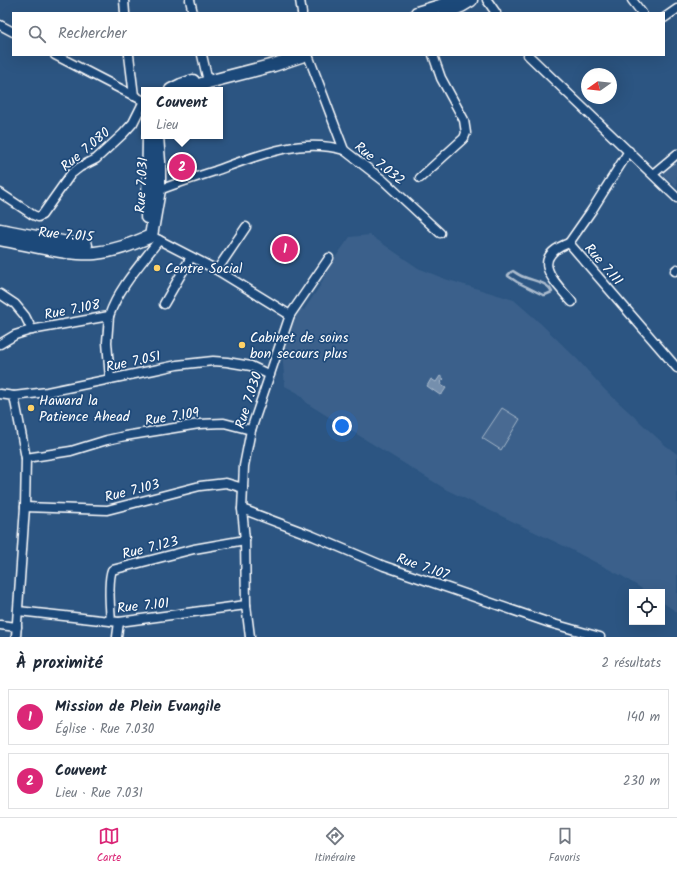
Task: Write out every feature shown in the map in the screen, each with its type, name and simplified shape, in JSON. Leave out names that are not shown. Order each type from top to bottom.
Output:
[{"type":"main road","points":[[420,12],[454,0]]},
{"type":"main road","points":[[446,12],[471,0]]},
{"type":"main road","points":[[176,87],[181,84],[275,56]]},
{"type":"main road","points":[[194,87],[301,56]]},
{"type":"main road","name":"Rue 7.031","points":[[150,139],[148,208],[152,236]]},
{"type":"main road","name":"Rue 7.031","points":[[152,236],[159,190],[157,139]]},
{"type":"main road","name":"Rue 7.015","points":[[0,230],[78,245],[107,244],[152,236]]},
{"type":"main road","name":"Rue 7.015","points":[[0,239],[48,249],[95,253],[131,245],[152,236]]},
{"type":"street","points":[[124,0],[125,12]]},
{"type":"street","points":[[190,0],[193,12]]},
{"type":"street","points":[[300,0],[302,12]]},
{"type":"street","points":[[487,0],[495,12]]},
{"type":"street","points":[[632,0],[641,12]]},
{"type":"street","points":[[665,17],[677,9]]},
{"type":"street","points":[[0,25],[12,31]]},
{"type":"street","points":[[57,56],[141,100]]},
{"type":"street","points":[[129,56],[134,96]]},
{"type":"street","points":[[202,56],[207,77]]},
{"type":"street","name":"Rue 7.032","points":[[308,56],[344,150],[384,181],[440,233]]},
{"type":"street","points":[[420,178],[464,138],[466,133],[464,120],[441,78],[432,56]]},
{"type":"street","points":[[529,56],[677,198]]},
{"type":"street","name":"Rue 7.080","points":[[0,193],[33,215],[38,217],[42,216],[71,174],[80,167],[96,159],[123,134],[133,123],[141,107]]},
{"type":"street","points":[[159,190],[276,150],[320,145],[344,150]]},
{"type":"street","name":"Rue 7.111","points":[[629,151],[592,210],[569,243],[677,368]]},
{"type":"street","points":[[653,174],[677,154]]},
{"type":"street","points":[[217,270],[246,227]]},
{"type":"street","points":[[152,236],[217,270],[290,315]]},
{"type":"street","name":"Rue 7.108","points":[[0,344],[15,335],[32,330],[109,316],[113,305],[152,236]]},
{"type":"street","points":[[569,243],[555,250],[548,257],[546,262],[548,271],[557,286],[572,302]]},
{"type":"street","points":[[164,304],[191,257]]},
{"type":"street","name":"Rue 7.030","points":[[250,637],[246,605],[245,540],[242,509],[244,466],[251,430],[290,315],[329,258]]},
{"type":"street","points":[[0,294],[15,304],[25,316],[32,330]]},
{"type":"street","points":[[109,316],[108,342],[110,379]]},
{"type":"street","name":"Rue 7.051","points":[[0,394],[14,396],[47,392],[177,365],[213,361],[251,366],[270,375]]},
{"type":"street","points":[[14,396],[26,458],[25,507],[16,637]]},
{"type":"street","name":"Rue 7.109","points":[[26,458],[71,451],[126,436],[199,424],[224,422],[251,430]]},
{"type":"street","name":"Rue 7.103","points":[[25,507],[107,510],[200,486],[226,483],[243,488]]},
{"type":"street","name":"Rue 7.107","points":[[242,509],[313,536],[384,566],[550,623],[600,637]]},
{"type":"street","name":"Rue 7.123","points":[[117,637],[110,590],[112,570],[194,549],[245,540]]},
{"type":"street","name":"Rue 7.101","points":[[18,611],[115,622],[246,605]]},
{"type":"street","points":[[0,625],[17,627]]},
{"type":"shaded area","points":[[677,156],[677,187],[660,172]]},
{"type":"shaded area","points":[[370,235],[418,268],[445,279],[514,300],[578,360],[605,390],[665,445],[677,454],[677,612],[665,604],[665,589],[642,589],[622,576],[566,547],[447,490],[308,404],[298,393],[285,386],[282,352],[297,307],[304,310],[320,286],[330,265],[350,237]]},
{"type":"shaded area","points":[[440,376],[444,379],[441,382],[441,385],[446,388],[440,395],[427,386],[431,379],[436,382]]},
{"type":"shaded area","points":[[502,408],[520,419],[501,450],[482,438]]},
{"type":"waterway","points":[[513,271],[521,276],[544,284],[552,292],[543,295],[517,282],[508,276],[513,271]]},
{"type":"place","name":"Couvent","points":[[182,167]]},
{"type":"place","name":"Mission de Plein Evangile","points":[[285,249]]},
{"type":"place","name":"Centre Social","points":[[157,268]]},
{"type":"place","name":"Cabinet de soins bon secours plus","points":[[242,345]]},
{"type":"place","name":"Haward la Patience Ahead","points":[[31,408]]}]
